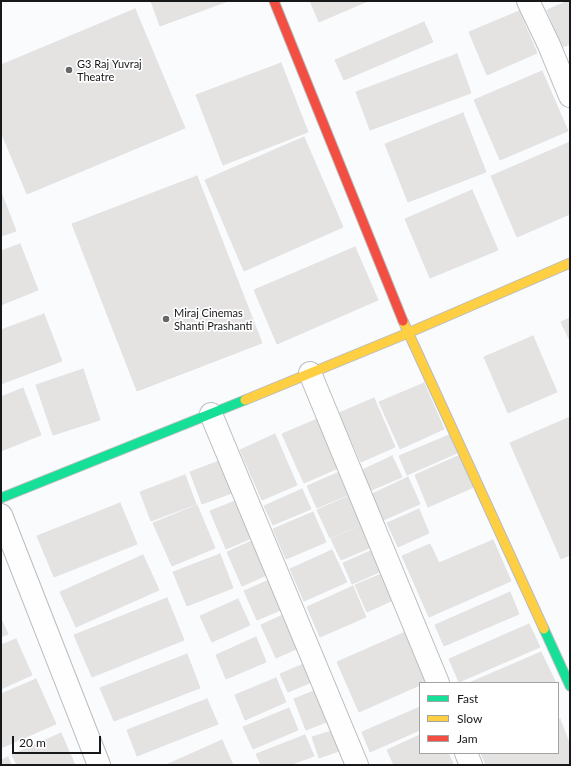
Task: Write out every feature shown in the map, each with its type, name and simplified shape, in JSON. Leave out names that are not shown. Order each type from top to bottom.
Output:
[{"type":"street","points":[[274,1],[408,332],[570,686]]},
{"type":"street","points":[[528,1],[549,45],[570,96]]},
{"type":"street","points":[[1,498],[310,373],[570,263]]},
{"type":"street","points":[[310,373],[438,682]]},
{"type":"street","points":[[210,414],[357,765]]},
{"type":"street","points":[[1,515],[99,765]]},
{"type":"street","points":[[466,754],[471,765]]},
{"type":"building","points":[[151,1],[228,1],[160,26]]},
{"type":"building","points":[[310,1],[368,1],[319,22]]},
{"type":"building","points":[[570,1],[570,44],[563,47],[547,10]]},
{"type":"building","points":[[135,9],[185,128],[27,194],[1,132],[1,65]]},
{"type":"building","points":[[519,11],[537,53],[487,75],[469,32]]},
{"type":"building","points":[[424,22],[433,42],[344,80],[335,60]]},
{"type":"building","points":[[457,54],[471,93],[370,130],[356,92]]},
{"type":"building","points":[[281,63],[308,132],[223,165],[196,95]]},
{"type":"building","points":[[542,71],[568,131],[500,160],[474,100]]},
{"type":"building","points":[[463,113],[486,172],[408,202],[385,144]]},
{"type":"building","points":[[304,137],[343,227],[244,271],[205,180]]},
{"type":"building","points":[[570,142],[570,214],[517,237],[491,176]]},
{"type":"building","points":[[197,176],[262,343],[137,391],[72,224]]},
{"type":"building","points":[[472,190],[498,250],[430,278],[405,219]]},
{"type":"building","points":[[1,192],[16,231],[1,236]]},
{"type":"building","points":[[20,244],[38,290],[1,305],[1,251]]},
{"type":"building","points":[[355,247],[378,300],[277,344],[254,290]]},
{"type":"building","points":[[44,314],[62,361],[1,384],[1,330]]},
{"type":"building","points":[[570,318],[570,341],[561,322]]},
{"type":"building","points":[[533,336],[557,392],[508,413],[484,357]]},
{"type":"building","points":[[83,369],[100,420],[53,435],[36,385]]},
{"type":"building","points":[[424,383],[444,429],[400,449],[379,402]]},
{"type":"building","points":[[23,388],[41,435],[1,451],[1,397]]},
{"type":"building","points":[[374,398],[395,447],[361,462],[339,413]]},
{"type":"building","points":[[322,417],[343,466],[304,483],[282,434]]},
{"type":"building","points":[[570,417],[570,555],[561,559],[510,443]]},
{"type":"building","points":[[275,434],[297,485],[262,500],[240,450]]},
{"type":"building","points":[[449,435],[457,453],[407,475],[399,456]]},
{"type":"building","points":[[460,455],[474,487],[428,507],[415,475]]},
{"type":"building","points":[[392,456],[402,477],[367,492],[358,472]]},
{"type":"building","points":[[227,458],[240,490],[202,504],[190,472]]},
{"type":"building","points":[[344,470],[354,492],[317,508],[307,486]]},
{"type":"building","points":[[185,475],[196,504],[151,521],[140,492]]},
{"type":"building","points":[[408,477],[420,504],[381,521],[370,495]]},
{"type":"building","points":[[302,489],[311,509],[273,525],[264,506]]},
{"type":"building","points":[[353,494],[366,522],[330,538],[317,510]]},
{"type":"building","points":[[250,495],[266,532],[226,549],[210,511]]},
{"type":"building","points":[[120,503],[137,544],[54,577],[37,536]]},
{"type":"building","points":[[197,505],[215,548],[172,566],[153,523]]},
{"type":"building","points":[[419,509],[429,533],[398,547],[387,523]]},
{"type":"building","points":[[313,512],[326,542],[286,559],[273,529]]},
{"type":"building","points":[[364,524],[374,546],[341,560],[331,539]]},
{"type":"building","points":[[267,534],[283,568],[242,586],[227,552]]},
{"type":"building","points":[[493,540],[511,581],[429,617],[402,556],[430,544],[439,563]]},
{"type":"building","points":[[375,549],[384,570],[352,584],[343,563]]},
{"type":"building","points":[[332,550],[347,582],[304,601],[290,569]]},
{"type":"building","points":[[220,554],[233,588],[187,606],[173,572]]},
{"type":"building","points":[[143,555],[159,590],[76,627],[60,592]]},
{"type":"building","points":[[386,572],[398,598],[367,612],[355,585]]},
{"type":"building","points":[[276,577],[288,607],[257,620],[244,591]]},
{"type":"building","points":[[353,586],[366,617],[320,637],[307,607]]},
{"type":"building","points":[[510,592],[519,614],[444,646],[435,625]]},
{"type":"building","points":[[167,598],[184,640],[92,677],[74,635]]},
{"type":"building","points":[[238,599],[250,625],[212,642],[200,616]]},
{"type":"building","points":[[287,613],[303,646],[276,658],[261,625]]},
{"type":"building","points":[[1,619],[8,634],[1,637]]},
{"type":"building","points":[[529,624],[540,647],[459,682],[449,659]]},
{"type":"building","points":[[410,630],[432,680],[419,682],[419,685],[359,712],[337,662]]},
{"type":"building","points":[[256,637],[266,662],[226,679],[216,655]]},
{"type":"building","points":[[16,639],[32,675],[1,689],[1,645]]},
{"type":"building","points":[[541,652],[556,682],[471,682]]},
{"type":"building","points":[[187,654],[200,688],[114,721],[100,688]]},
{"type":"building","points":[[308,662],[317,680],[288,692],[280,674]]},
{"type":"building","points":[[276,678],[286,702],[245,720],[235,695]]},
{"type":"building","points":[[36,679],[56,724],[1,748],[1,694]]},
{"type":"building","points":[[321,688],[334,719],[306,730],[294,699]]},
{"type":"building","points":[[207,699],[218,724],[137,756],[127,730]]},
{"type":"building","points":[[419,707],[419,730],[370,752],[362,732]]},
{"type":"building","points":[[289,708],[298,730],[253,749],[243,727]]},
{"type":"building","points":[[559,720],[570,745],[570,765],[486,765],[481,754],[559,754]]},
{"type":"building","points":[[338,729],[345,749],[319,758],[312,737]]},
{"type":"building","points":[[61,733],[75,765],[17,765],[12,755]]},
{"type":"building","points":[[305,735],[314,756],[290,765],[261,765],[256,754]]},
{"type":"building","points":[[419,735],[419,754],[448,754],[453,763],[450,765],[394,765],[387,750]]},
{"type":"building","points":[[222,740],[233,765],[166,765]]},
{"type":"building","points":[[8,757],[11,765],[1,765],[1,760]]},
{"type":"traffic: fast","points":[[1,498],[245,400]]},
{"type":"traffic: fast","points":[[544,629],[570,686]]},
{"type":"traffic: slow","points":[[245,400],[408,333],[570,263]]},
{"type":"traffic: slow","points":[[403,321],[544,629]]},
{"type":"traffic: jam","points":[[274,1],[403,321]]},
{"type":"place","name":"G3 Raj Yuvraj Theatre","points":[[69,70]]},
{"type":"place","name":"Miraj Cinemas Shanti Prashanti","points":[[166,319]]}]
